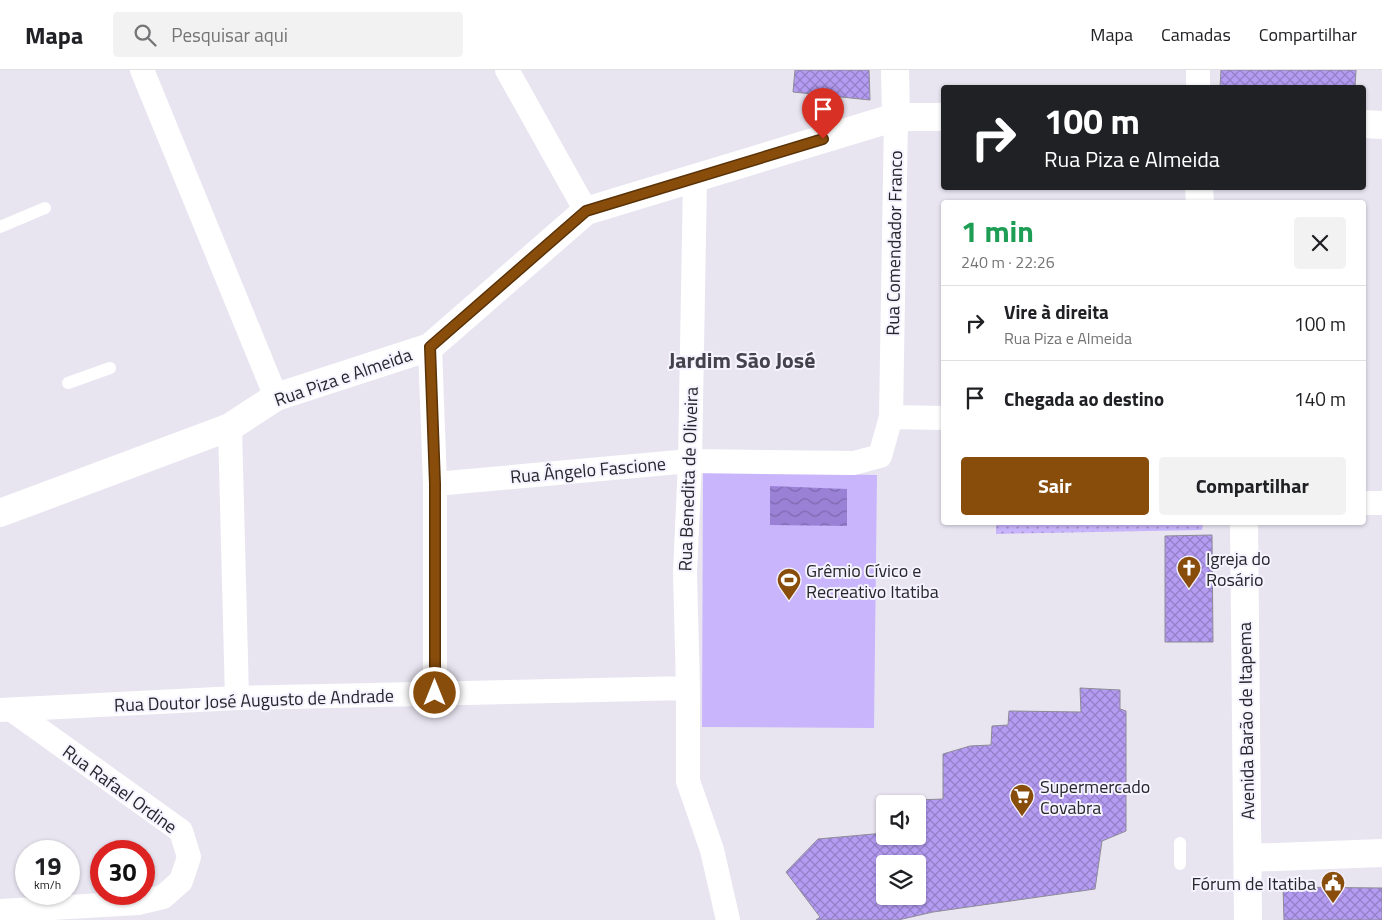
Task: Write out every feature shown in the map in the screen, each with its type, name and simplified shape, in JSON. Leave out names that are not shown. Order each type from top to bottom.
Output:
[{"type":"main road","name":"Rua Comendador Franco","points":[[895,70],[896,117]]},
{"type":"main road","name":"Rua Piza e Almeida","points":[[0,513],[230,426],[276,397],[430,347],[586,211],[896,117],[941,117]]},
{"type":"main road","points":[[1366,124],[1382,125]]},
{"type":"main road","name":"Avenida Barão de Itapema","points":[[1244,525],[1248,920]]},
{"type":"main road","points":[[1248,858],[1382,853]]},
{"type":"street","points":[[142,70],[276,397]]},
{"type":"street","points":[[508,70],[586,211]]},
{"type":"street","points":[[1198,70],[1198,85]]},
{"type":"street","name":"Rua Comendador Franco","points":[[891,417],[896,117]]},
{"type":"street","name":"Rua Benedita de Oliveira","points":[[695,179],[690,460],[684,573],[688,688],[688,781],[712,850],[728,920]]},
{"type":"street","points":[[430,347],[435,484],[435,693]]},
{"type":"street","points":[[891,417],[941,418]]},
{"type":"street","name":"Rua Ângelo Fascione","points":[[435,484],[690,460],[854,463],[880,456],[891,417]]},
{"type":"street","points":[[230,426],[238,698]]},
{"type":"street","points":[[1366,503],[1382,503]]},
{"type":"street","name":"Rua Doutor José Augusto de Andrade","points":[[6,710],[238,698],[688,688]]},
{"type":"street","name":"Rua Rafael Ordine","points":[[0,911],[138,903],[163,897],[180,881],[189,857],[181,831],[6,710]]},
{"type":"lane","points":[[0,227],[45,208]]},
{"type":"lane","points":[[68,383],[110,368]]},
{"type":"lane","points":[[1180,843],[1180,864]]},
{"type":"shaded area","name":"Grêmio Cívico e Recreativo Itatiba","points":[[703,472],[877,475],[874,728],[702,727]]},
{"type":"shaded area","points":[[996,525],[1203,525],[1202,530],[996,534]]},
{"type":"water","points":[[770,486],[847,489],[847,526],[770,525]]},
{"type":"building","points":[[795,70],[869,70],[870,100],[793,92]]},
{"type":"building","points":[[1221,70],[1356,70],[1355,85],[1220,85]]},
{"type":"building","name":"Igreja do Rosário","points":[[1212,535],[1213,642],[1165,642],[1165,536]]},
{"type":"building","name":"Supermercado Covabra","points":[[1080,688],[1120,690],[1120,709],[1126,711],[1126,831],[1102,841],[1095,889],[933,912],[898,920],[816,920],[820,917],[786,872],[818,839],[876,834],[876,845],[926,845],[926,800],[943,799],[943,754],[970,746],[991,745],[992,726],[1008,725],[1009,711],[1081,712]]},
{"type":"building","name":"Fórum de Itatiba","points":[[1283,887],[1382,888],[1382,920],[1284,920]]},
{"type":"place","name":"Igreja do Rosário","points":[[1189,589]]},
{"type":"place","name":"Grêmio Cívico e Recreativo Itatiba","points":[[789,601]]},
{"type":"place","name":"Supermercado Covabra","points":[[1022,817]]},
{"type":"place","name":"Fórum de Itatiba","points":[[1333,904]]},
{"type":"district","name":"Jardim São José","points":[[742,360]]},
{"type":"route","points":[[435,693],[435,484],[430,347],[586,211],[823,139]]}]
